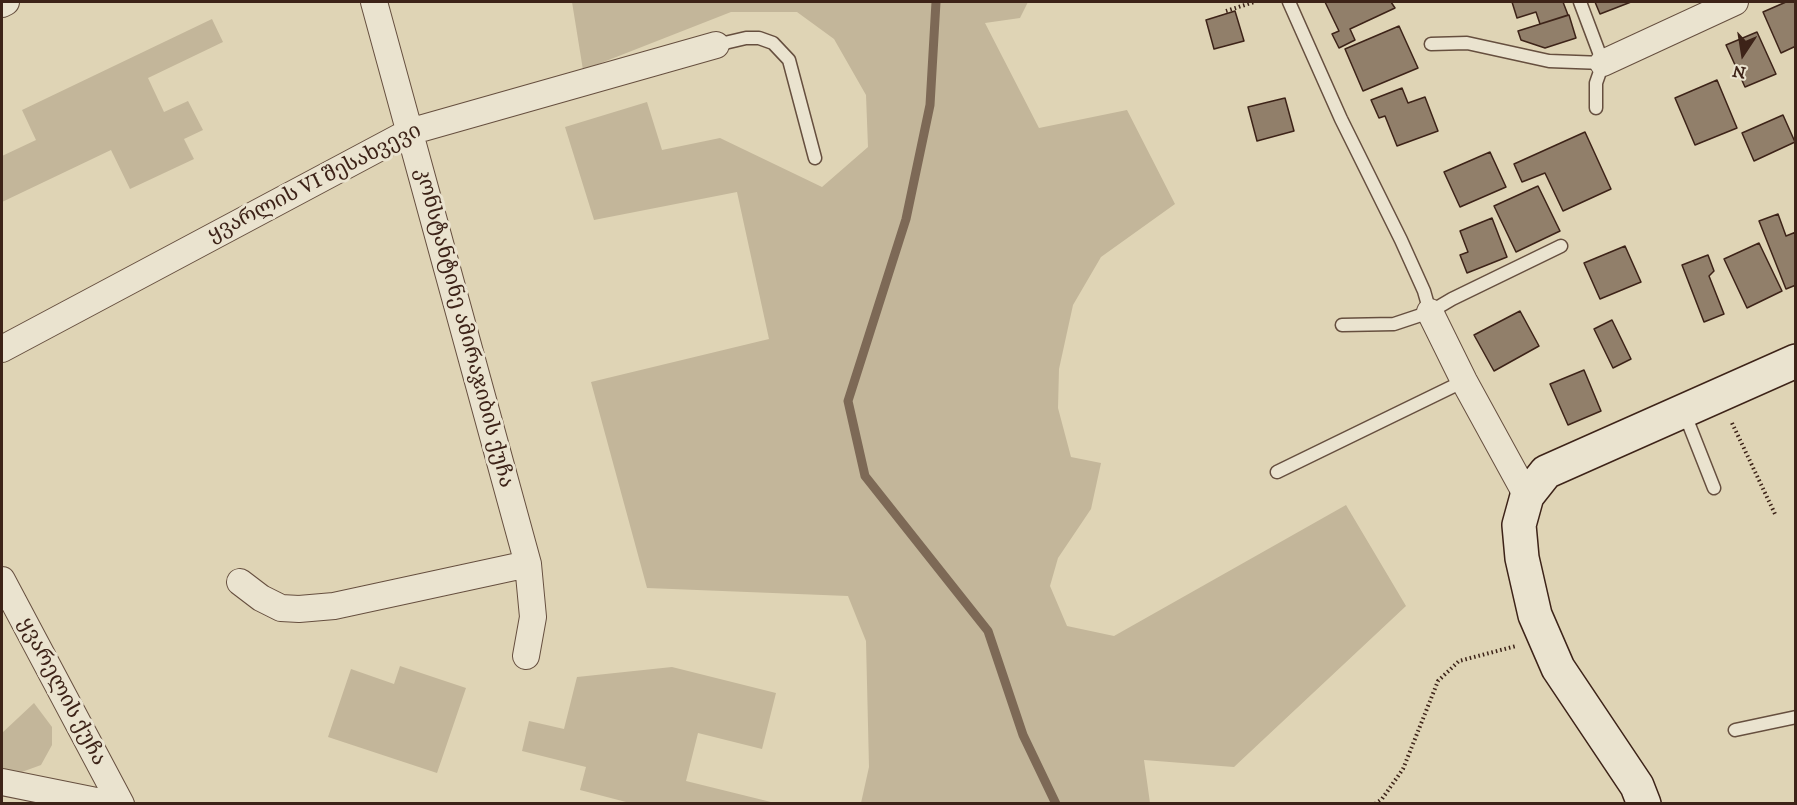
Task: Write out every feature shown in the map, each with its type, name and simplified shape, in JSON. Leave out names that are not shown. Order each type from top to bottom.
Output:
[{"type":"street","points":[[2,4],[6,2]]},
{"type":"street","name":"კონსტანტინე ამირაჯიბის ქუჩა","points":[[374,2],[528,564],[532,617],[526,656]]},
{"type":"street","points":[[1603,63],[1735,2]]},
{"type":"street","name":"ყვარლის VI შესახვევი","points":[[2,349],[409,132],[716,45]]},
{"type":"street","points":[[1430,312],[1464,381],[1527,496]]},
{"type":"street","points":[[1644,804],[1636,786],[1558,668],[1535,615],[1522,558],[1519,525],[1527,496],[1546,472],[1796,361]]},
{"type":"street","points":[[240,582],[261,598],[281,608],[299,609],[334,606],[528,564]]},
{"type":"street","name":"ყვარელის ქუჩა","points":[[2,580],[121,804]]},
{"type":"street","points":[[2,783],[111,804]]},
{"type":"lane","points":[[1289,2],[1341,119],[1401,240],[1424,291],[1430,312]]},
{"type":"lane","points":[[1581,2],[1603,63],[1596,83],[1596,108]]},
{"type":"lane","points":[[716,45],[746,38],[759,38],[773,44],[789,60],[815,158]]},
{"type":"lane","points":[[1431,44],[1467,43],[1549,61],[1603,63]]},
{"type":"lane","points":[[1342,325],[1394,324],[1430,312],[1561,246]]},
{"type":"lane","points":[[1277,472],[1464,381]]},
{"type":"lane","points":[[1683,411],[1714,488]]},
{"type":"lane","points":[[1735,730],[1796,717]]},
{"type":"path","points":[[1226,11],[1254,2]]},
{"type":"path","points":[[1721,394],[1743,448],[1775,514]]},
{"type":"path","points":[[1375,804],[1382,799],[1403,769],[1438,681],[1459,661],[1544,637]]},
{"type":"shaded area","points":[[572,2],[1028,2],[1020,18],[985,23],[1039,128],[1127,110],[1175,204],[1101,257],[1073,305],[1059,369],[1058,408],[1071,457],[1101,463],[1091,509],[1058,558],[1050,586],[1067,626],[1114,636],[1346,505],[1406,606],[1234,767],[1144,760],[1150,803],[861,803],[869,767],[866,641],[848,596],[647,588],[591,382],[769,339],[737,192],[594,220],[565,127],[647,102],[662,150],[720,138],[822,187],[868,147],[866,95],[834,39],[797,12],[731,12],[583,70]]},
{"type":"shaded area","points":[[212,19],[223,42],[148,78],[164,112],[188,101],[203,130],[184,139],[194,159],[130,189],[111,150],[2,202],[2,156],[36,140],[22,110]]},
{"type":"shaded area","points":[[400,666],[466,688],[437,773],[328,737],[351,669],[394,684]]},
{"type":"shaded area","points":[[672,667],[776,693],[762,749],[698,733],[686,781],[775,803],[626,803],[580,790],[586,767],[522,751],[529,721],[564,729],[577,677]]},
{"type":"shaded area","points":[[34,703],[52,727],[52,745],[41,765],[19,773],[2,768],[2,733]]},
{"type":"building","points":[[1325,2],[1391,2],[1395,8],[1350,29],[1355,40],[1339,48],[1332,34],[1339,31]]},
{"type":"building","points":[[1512,2],[1563,2],[1568,15],[1540,24],[1536,12],[1517,18]]},
{"type":"building","points":[[1595,2],[1631,2],[1600,14]]},
{"type":"building","points":[[1786,2],[1796,2],[1796,46],[1781,53],[1763,12]]},
{"type":"building","points":[[1235,11],[1244,41],[1214,49],[1206,20]]},
{"type":"building","points":[[1569,15],[1576,38],[1545,48],[1521,40],[1518,31]]},
{"type":"building","points":[[1399,26],[1418,68],[1363,91],[1345,49]]},
{"type":"building","points":[[1757,32],[1776,74],[1745,87],[1726,45]]},
{"type":"building","points":[[1717,80],[1737,128],[1695,145],[1675,98]]},
{"type":"building","points":[[1402,88],[1408,103],[1425,97],[1438,131],[1397,146],[1385,116],[1379,118],[1371,100]]},
{"type":"building","points":[[1285,98],[1294,131],[1257,141],[1248,107]]},
{"type":"building","points":[[1783,115],[1795,142],[1754,161],[1742,133]]},
{"type":"building","points":[[1585,132],[1611,189],[1563,211],[1545,173],[1522,182],[1514,164]]},
{"type":"building","points":[[1490,152],[1506,187],[1460,207],[1444,172]]},
{"type":"building","points":[[1538,186],[1560,231],[1516,252],[1494,206]]},
{"type":"building","points":[[1778,214],[1786,236],[1796,232],[1796,285],[1786,289],[1759,221]]},
{"type":"building","points":[[1492,218],[1507,257],[1467,273],[1460,255],[1468,252],[1460,231]]},
{"type":"building","points":[[1759,243],[1782,291],[1747,308],[1724,259]]},
{"type":"building","points":[[1625,246],[1641,282],[1600,299],[1584,263]]},
{"type":"building","points":[[1708,255],[1714,271],[1709,276],[1724,314],[1704,322],[1682,265]]},
{"type":"building","points":[[1520,311],[1539,346],[1494,371],[1474,335]]},
{"type":"building","points":[[1612,320],[1631,359],[1613,368],[1594,329]]},
{"type":"building","points":[[1584,370],[1601,411],[1568,425],[1550,384]]},
{"type":"waterway","points":[[936,2],[930,105],[906,219],[848,401],[865,476],[988,631],[1023,735],[1056,804]]}]
